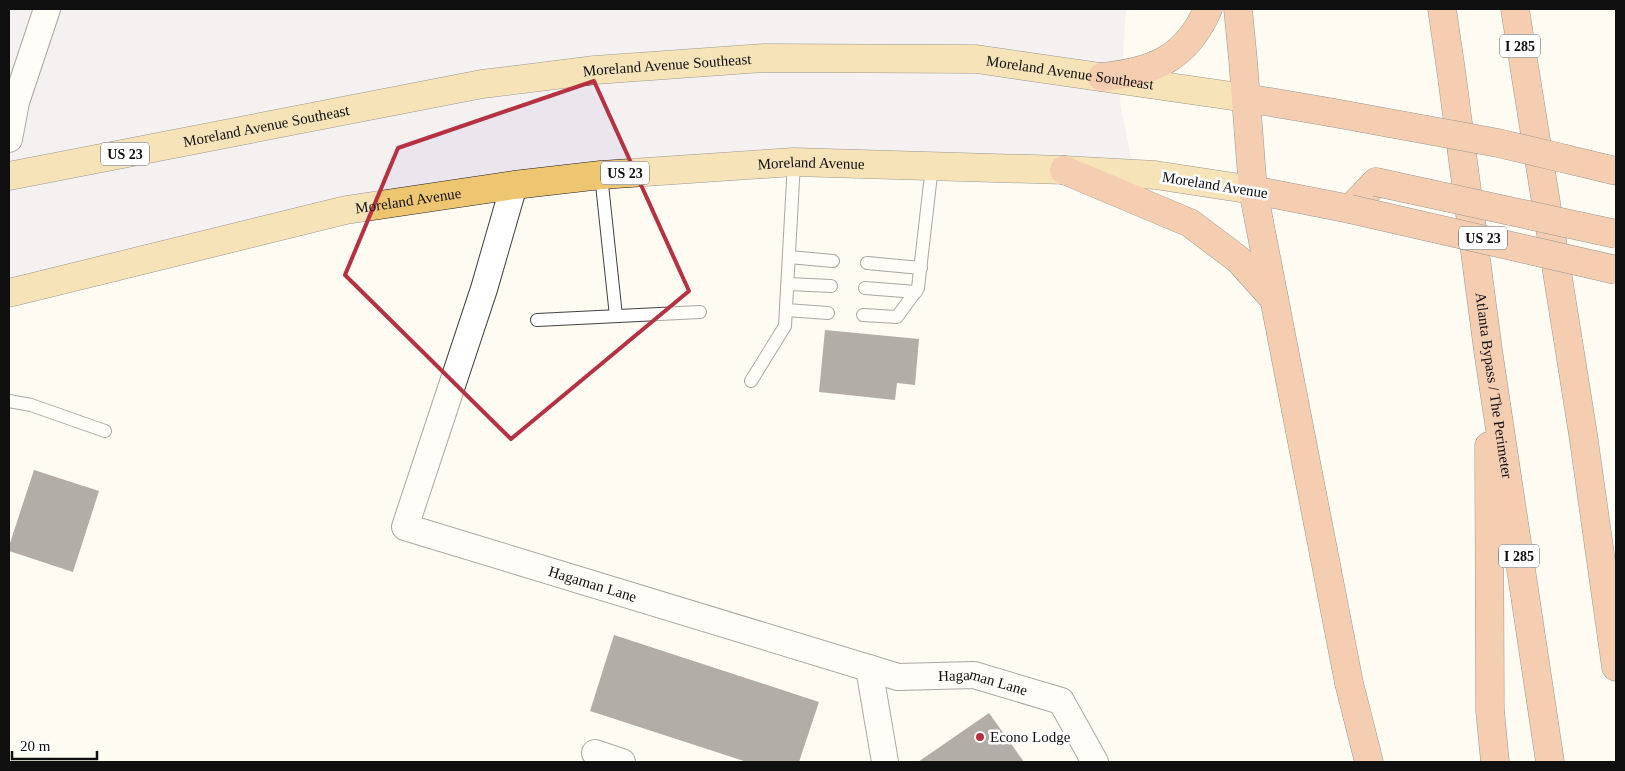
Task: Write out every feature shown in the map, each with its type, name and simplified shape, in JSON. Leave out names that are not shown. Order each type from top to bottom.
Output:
[{"type":"highway","points":[[1102,78],[1142,71],[1164,61],[1181,50],[1203,20],[1208,9]]},
{"type":"highway","points":[[1238,9],[1253,190],[1349,683],[1369,762]]},
{"type":"highway","name":"Atlanta Bypass / The Perimeter","points":[[1442,9],[1452,70],[1488,350],[1550,762]]},
{"type":"highway","name":"I 285","points":[[1515,9],[1582,434],[1616,667]]},
{"type":"highway","name":"Moreland Avenue Southeast","points":[[1246,98],[1498,143],[1616,171]]},
{"type":"highway","points":[[1064,170],[1190,223],[1239,260],[1274,300]]},
{"type":"highway","points":[[1350,209],[1376,182],[1616,234]]},
{"type":"highway","name":"Moreland Avenue","points":[[1253,190],[1350,209],[1616,270]]},
{"type":"highway","points":[[1488,350],[1490,710],[1495,762]]},
{"type":"highway","points":[[1582,434],[1616,594]]},
{"type":"highway","points":[[1349,683],[1359,762]]},
{"type":"main road","name":"Moreland Avenue Southeast","points":[[9,176],[482,84],[595,70],[764,58],[976,60],[1246,98]]},
{"type":"main road","name":"Moreland Avenue","points":[[9,293],[346,210],[514,185],[601,175],[794,162],[1064,170],[1155,175],[1253,190]]},
{"type":"street","points":[[9,139],[16,102],[47,9]]},
{"type":"street","name":"Hagaman Lane","points":[[514,185],[484,289],[405,527],[898,677],[974,675],[1061,701],[1095,762]]},
{"type":"street","points":[[868,668],[883,761]]},
{"type":"street","points":[[595,753],[622,762]]},
{"type":"lane","points":[[751,381],[785,326],[794,162]]},
{"type":"lane","points":[[863,315],[897,317],[918,288],[922,268],[932,166]]},
{"type":"lane","points":[[601,175],[616,316]]},
{"type":"lane","points":[[789,257],[833,261]]},
{"type":"lane","points":[[867,263],[922,268]]},
{"type":"lane","points":[[788,284],[831,286]]},
{"type":"lane","points":[[865,288],[916,292]]},
{"type":"lane","points":[[786,310],[828,312]]},
{"type":"lane","points":[[537,320],[700,312]]},
{"type":"lane","points":[[9,401],[31,406],[105,431]]},
{"type":"highlighted area","points":[[594,81],[689,291],[511,439],[345,275],[398,148]]},
{"type":"shaded area","points":[[9,9],[1126,9],[1120,103],[1134,172],[554,177],[9,290]]},
{"type":"building","points":[[825,330],[919,339],[915,385],[897,383],[895,400],[819,392]]},
{"type":"building","points":[[34,470],[99,491],[73,572],[9,551]]},
{"type":"building","points":[[614,635],[819,702],[799,762],[747,762],[590,711]]},
{"type":"building","name":"Econo Lodge","points":[[989,713],[1024,762],[918,762]]},
{"type":"place","name":"Econo Lodge","points":[[980,737]]}]
